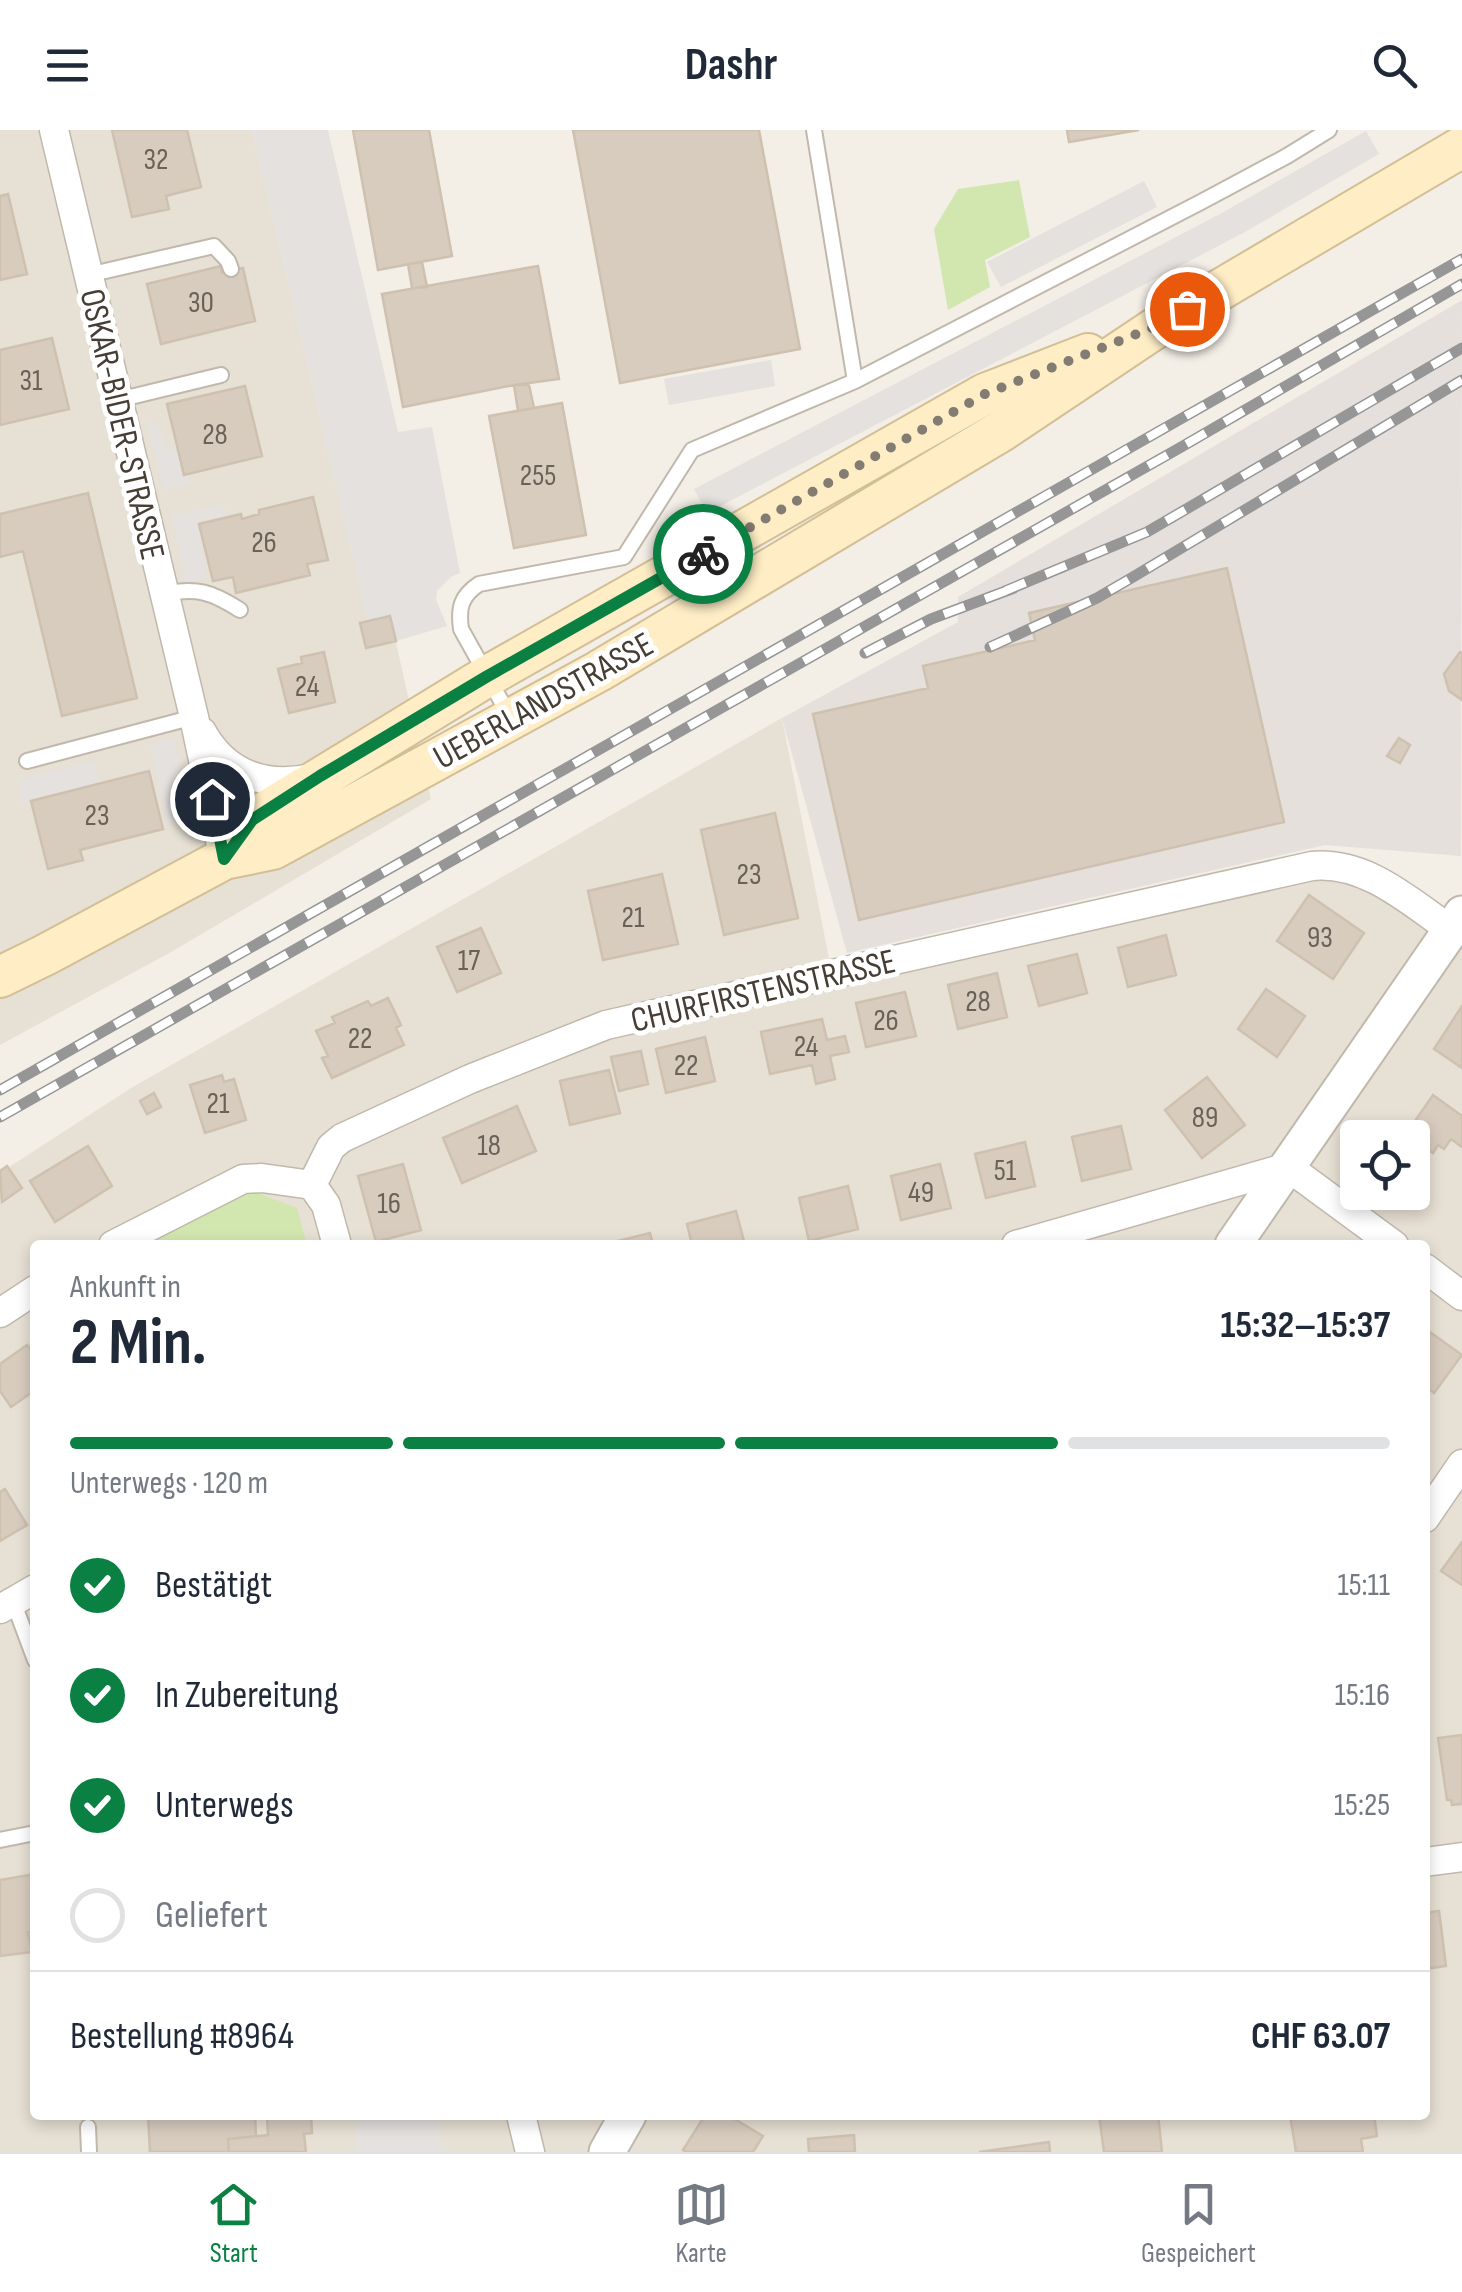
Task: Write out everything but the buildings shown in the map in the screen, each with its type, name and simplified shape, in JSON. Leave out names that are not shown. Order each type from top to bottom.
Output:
[{"type":"main road","name":"UEBERLANDSTRASSE","points":[[0,977],[224,859],[273,849],[512,720],[986,440],[1157,326],[1462,147]]},
{"type":"main road","name":"UEBERLANDSTRASSE","points":[[224,859],[252,820],[486,677],[985,394],[1157,326]]},
{"type":"street","name":"OSKAR-BIDER-STRASSE","points":[[54,130],[194,717],[224,859]]},
{"type":"street","name":"OSKAR-BIDER-STRASSE","points":[[194,717],[208,744],[235,770],[287,782],[320,776]]},
{"type":"street","name":"CHURFIRSTENSTRASSE","points":[[312,1185],[331,1148],[342,1138],[470,1079],[606,1025],[728,996],[1312,866],[1333,864],[1358,871],[1456,922]]},
{"type":"street","points":[[1237,1240],[1456,922]]},
{"type":"street","points":[[1033,1240],[1288,1167]]},
{"type":"street","points":[[1288,1167],[1387,1240]]},
{"type":"street","points":[[123,1240],[243,1179],[262,1178],[312,1185],[326,1205],[336,1240]]},
{"type":"street","points":[[1430,1272],[1462,1296]]},
{"type":"street","points":[[0,1314],[30,1293]]},
{"type":"street","points":[[1430,1511],[1462,1464]]},
{"type":"street","points":[[1430,1861],[1462,1857]]},
{"type":"street","points":[[522,2120],[530,2152]]},
{"type":"street","points":[[606,2152],[625,2120]]},
{"type":"lane","points":[[814,130],[855,381]]},
{"type":"lane","points":[[512,720],[461,629],[461,602],[468,591],[479,584],[624,557],[692,450],[855,381],[1253,174],[1329,130]]},
{"type":"lane","points":[[88,275],[214,246],[232,269]]},
{"type":"lane","points":[[117,400],[220,375]]},
{"type":"lane","points":[[163,594],[183,590],[213,593],[240,610]]},
{"type":"lane","points":[[26,761],[194,717]]},
{"type":"lane","points":[[16,1600],[30,1644]]},
{"type":"lane","points":[[0,1840],[30,1833]]},
{"type":"lane","points":[[88,2127],[90,2152]]},
{"type":"shaded area","points":[[0,130],[252,130],[368,620],[390,616],[431,799],[171,952],[0,1045]]},
{"type":"shaded area","points":[[252,130],[328,130],[398,432],[432,427],[460,573],[437,591],[436,600],[447,626],[396,641],[368,621]]},
{"type":"shaded area","points":[[1366,131],[1379,154],[1243,233],[707,513],[694,489],[1220,214]]},
{"type":"shaded area","points":[[1144,181],[1157,207],[1001,287],[987,262]]},
{"type":"shaded area","points":[[1462,300],[1461,856],[1325,845],[847,953],[782,718],[958,622],[958,597]]},
{"type":"shaded area","points":[[771,360],[775,386],[669,405],[664,379]]},
{"type":"shaded area","points":[[146,418],[160,427],[167,450],[181,447],[191,484],[163,491]]},
{"type":"shaded area","points":[[225,504],[227,515],[197,522],[208,578],[185,583],[172,515]]},
{"type":"shaded area","points":[[782,718],[832,974],[1333,864],[1451,929],[1462,914],[1462,2152],[0,2152],[0,1173],[131,1088]]},
{"type":"shaded area","points":[[174,739],[185,805],[183,822],[167,825],[150,744]]},
{"type":"shaded area","points":[[94,761],[99,786],[19,805],[22,779]]},
{"type":"shaded area","points":[[354,2120],[439,2120],[442,2152],[357,2152]]},
{"type":"green space","points":[[1019,180],[1030,237],[985,260],[990,287],[948,310],[934,229],[958,189]]},
{"type":"green space","points":[[250,1190],[297,1208],[306,1240],[149,1240]]},
{"type":"railway","points":[[0,1090],[1462,259]]},
{"type":"railway","points":[[0,1117],[1462,284]]},
{"type":"railway","points":[[1005,591],[1147,532],[1462,348]]},
{"type":"railway","points":[[990,647],[1097,598],[1462,380]]},
{"type":"railway","points":[[865,653],[931,619],[1014,588]]},
{"type":"way so far","points":[[703,554],[985,394],[1157,326],[1187,309]]},
{"type":"route","points":[[212,799],[224,859],[252,820],[320,776],[703,554]]}]
